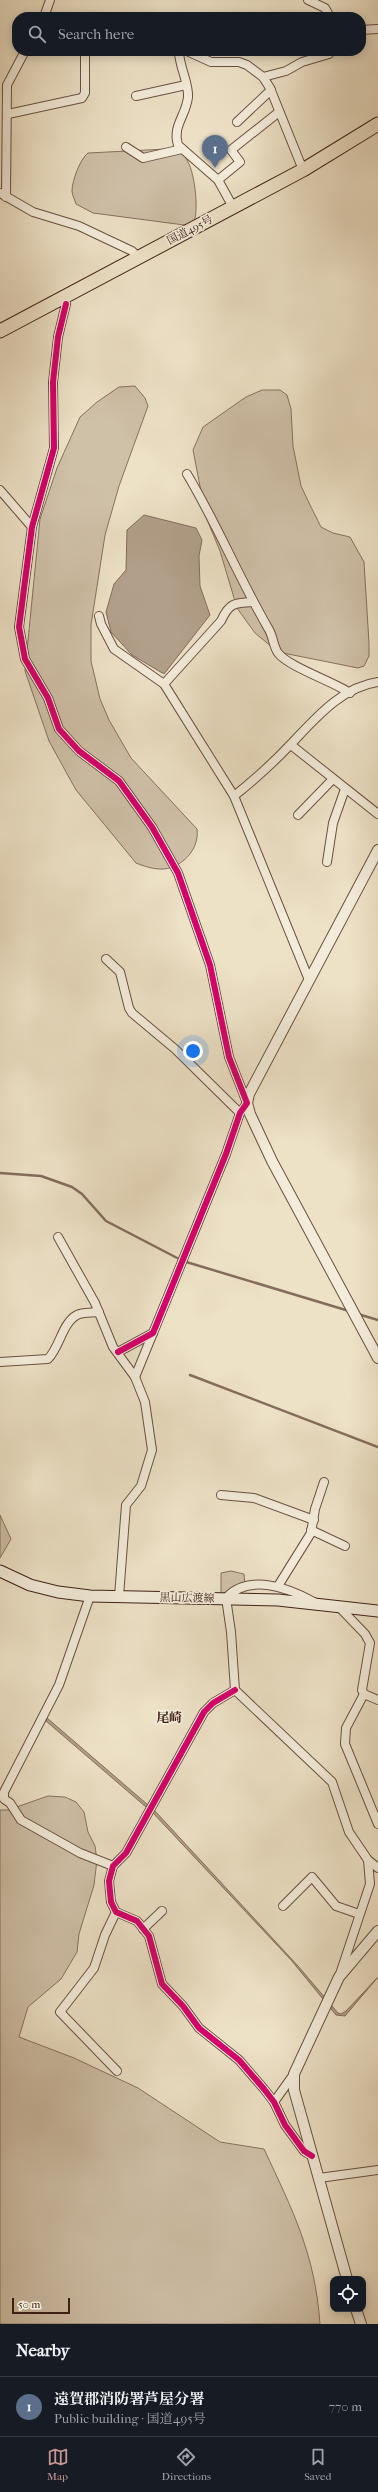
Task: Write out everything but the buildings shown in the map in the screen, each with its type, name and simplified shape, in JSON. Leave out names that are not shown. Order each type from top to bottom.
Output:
[{"type":"highway","name":"国道495号","points":[[0,331],[303,170],[378,124]]},
{"type":"highway","name":"国道495号","points":[[0,340],[268,197],[378,134]]},
{"type":"main road","name":"黒山広渡線","points":[[0,1571],[30,1585],[58,1592],[90,1596],[278,1600],[320,1606],[378,1611]]},
{"type":"street","points":[[46,12],[50,0]]},
{"type":"street","points":[[308,0],[325,8],[327,12]]},
{"type":"street","points":[[366,30],[378,29]]},
{"type":"street","points":[[22,56],[7,85],[8,114],[3,195],[33,212],[79,226],[132,250],[138,257]]},
{"type":"street","points":[[8,114],[82,98],[85,93],[85,56]]},
{"type":"street","points":[[179,56],[188,96],[176,132],[178,145],[218,180],[233,207]]},
{"type":"street","points":[[198,56],[211,62],[239,62],[247,64],[263,77],[271,90],[303,170]]},
{"type":"street","points":[[263,77],[286,71],[302,62],[322,56]]},
{"type":"street","points":[[136,96],[186,85]]},
{"type":"street","points":[[237,122],[271,90]]},
{"type":"street","points":[[218,180],[240,162],[231,150],[279,112]]},
{"type":"street","points":[[126,147],[143,158],[182,150]]},
{"type":"street","points":[[66,304],[58,337],[53,382],[54,448],[32,527],[18,627],[25,659],[48,698],[60,729],[79,751],[119,781],[152,827],[178,873],[210,965],[229,1057],[247,1102],[250,1114],[272,1161],[378,1358]]},
{"type":"street","points":[[187,474],[224,539],[253,602],[269,629],[278,653],[295,666],[319,675],[350,693]]},
{"type":"street","points":[[0,490],[32,527]]},
{"type":"street","points":[[164,684],[221,621],[226,609],[232,605],[253,602]]},
{"type":"street","points":[[99,616],[101,624],[114,649],[164,684],[234,796],[308,980]]},
{"type":"street","points":[[234,796],[253,782],[291,744],[316,715],[350,693],[378,682]]},
{"type":"street","points":[[291,744],[378,814]]},
{"type":"street","points":[[298,815],[333,779]]},
{"type":"street","points":[[327,862],[333,823],[345,788]]},
{"type":"street","points":[[135,1377],[226,1154],[240,1113],[281,1037],[308,980],[378,850]]},
{"type":"street","points":[[106,959],[120,972],[129,1008],[132,1013],[175,1049],[240,1113]]},
{"type":"street","points":[[58,1237],[99,1312],[113,1347],[135,1377],[146,1402],[152,1450],[141,1486],[126,1505],[119,1596]]},
{"type":"street","points":[[0,1362],[48,1359],[55,1352],[69,1323],[78,1315],[99,1312]]},
{"type":"street","points":[[118,1352],[153,1333]]},
{"type":"street","points":[[278,1586],[311,1530],[324,1482]]},
{"type":"street","points":[[221,1495],[254,1498],[314,1520]]},
{"type":"street","points":[[311,1530],[345,1546]]},
{"type":"street","points":[[320,1606],[278,1586],[249,1586],[231,1593],[226,1598],[231,1632],[235,1690],[332,1782],[349,1832],[368,1860],[378,1868]]},
{"type":"street","points":[[90,1596],[59,1684],[4,1792],[4,1799],[10,1803],[21,1820],[80,1853],[113,1866]]},
{"type":"street","points":[[340,1608],[365,1634],[370,1644],[362,1690],[364,1694],[346,1728],[345,1744],[378,1824]]},
{"type":"street","points":[[235,1690],[213,1703],[204,1712],[126,1853],[113,1866],[109,1881],[111,1902],[116,1912],[136,1920],[149,1936],[162,1984],[183,2006],[198,2028],[239,2060],[274,2102],[284,2125],[304,2151],[312,2156]]},
{"type":"street","points":[[364,1694],[378,1700]]},
{"type":"street","points":[[274,2102],[294,2074],[338,1978],[370,1884],[368,1860]]},
{"type":"street","points":[[283,1906],[312,1877],[336,1906],[359,1914]]},
{"type":"street","points":[[144,1929],[162,1911]]},
{"type":"street","points":[[116,1912],[105,1935],[94,1968],[60,2012],[117,2072]]},
{"type":"street","points":[[338,1978],[378,1931]]},
{"type":"street","points":[[294,2074],[294,2090],[346,2276]]},
{"type":"street","points":[[319,2178],[378,2170]]},
{"type":"street","points":[[357,2312],[361,2324]]},
{"type":"shaded area","points":[[179,149],[191,168],[196,195],[196,213],[192,226],[93,213],[76,204],[72,193],[73,182],[79,165],[88,153]]},
{"type":"shaded area","points":[[135,386],[145,398],[148,406],[119,486],[105,535],[91,625],[91,661],[100,699],[109,720],[131,758],[197,829],[194,847],[187,857],[178,864],[163,869],[136,863],[76,790],[49,741],[25,671],[40,519],[57,468],[80,417],[97,402],[119,387]]},
{"type":"shaded area","points":[[262,390],[280,390],[287,395],[291,409],[293,446],[301,486],[321,527],[333,533],[350,537],[364,562],[369,656],[364,666],[358,668],[278,652],[255,633],[237,608],[220,551],[206,517],[193,450],[203,427],[246,397]]},
{"type":"shaded area","points":[[144,515],[196,528],[202,540],[199,556],[200,586],[210,615],[164,674],[132,655],[111,632],[106,612],[114,584],[126,570],[127,530]]},
{"type":"shaded area","points":[[0,1515],[11,1539],[0,1558]]},
{"type":"shaded area","points":[[231,1571],[244,1574],[245,1586],[221,1594],[221,1573]]},
{"type":"shaded area","points":[[47,1718],[155,1811],[298,1966],[338,2013],[341,2014],[346,2011],[378,1977],[345,2016],[336,2015],[292,1961],[153,1813],[46,1721]]},
{"type":"shaded area","points":[[48,1796],[65,1797],[76,1802],[84,1812],[88,1832],[95,1846],[97,1860],[94,1885],[79,1934],[77,1952],[61,1979],[28,2007],[19,2037],[74,2058],[138,2088],[220,2142],[264,2149],[293,2213],[308,2254],[317,2299],[320,2324],[0,2324],[0,1810],[8,1810]]},
{"type":"waterway","points":[[0,1173],[41,1176],[72,1187],[82,1194],[106,1221],[183,1261],[349,1311]]},
{"type":"waterway","points":[[358,1314],[378,1320]]},
{"type":"waterway","points":[[190,1375],[378,1447]]},
{"type":"cycle path","points":[[66,304],[58,337],[53,382],[54,448],[32,527],[19,627],[25,659],[48,698],[59,729],[79,751],[119,781],[152,827],[178,873],[210,965],[229,1057],[247,1103],[240,1113],[226,1154],[153,1333],[118,1352]]},
{"type":"cycle path","points":[[235,1690],[213,1703],[204,1712],[126,1853],[113,1866],[109,1881],[111,1902],[116,1912],[137,1921],[149,1936],[162,1984],[183,2006],[199,2028],[239,2060],[274,2102],[285,2125],[304,2151],[312,2156]]},
{"type":"place","name":"遠賀郡消防署芦屋分署","points":[[215,168]]},
{"type":"district","name":"尾崎","points":[[169,1717]]}]
